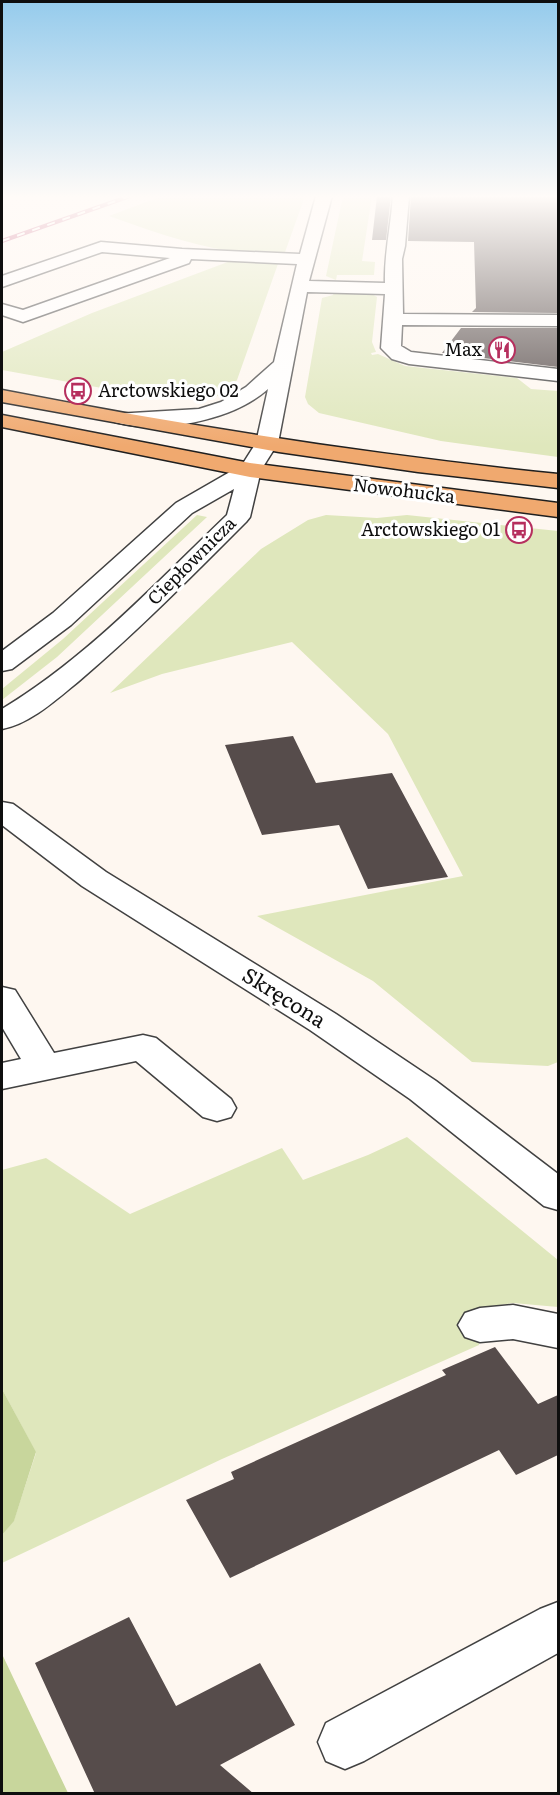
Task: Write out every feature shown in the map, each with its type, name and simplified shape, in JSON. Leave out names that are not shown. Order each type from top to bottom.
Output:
[{"type":"main road","name":"Nowohucka","points":[[2,396],[267,443],[435,467],[558,481]]},
{"type":"main road","name":"Nowohucka","points":[[2,421],[250,470],[558,510]]},
{"type":"street","points":[[2,309],[23,316],[124,280]]},
{"type":"street","points":[[250,470],[267,443],[301,280]]},
{"type":"street","points":[[393,280],[391,348],[399,355],[558,375]]},
{"type":"street","points":[[299,286],[393,289]]},
{"type":"street","points":[[393,319],[558,321]]},
{"type":"street","points":[[122,418],[175,417],[219,410],[241,400],[284,363]]},
{"type":"street","name":"Ciepłownicza","points":[[2,663],[62,619],[184,508],[250,470]]},
{"type":"street","name":"Ciepłownicza","points":[[2,721],[45,695],[114,638],[238,517],[250,470]]},
{"type":"street","name":"Skręcona","points":[[2,811],[93,879],[322,1022],[456,1114],[558,1195]]},
{"type":"street","points":[[2,998],[44,1066]]},
{"type":"street","points":[[2,1076],[143,1047],[216,1108]]},
{"type":"street","points":[[480,1324],[513,1322],[558,1331]]},
{"type":"street","points":[[345,1742],[558,1626]]},
{"type":"green space","points":[[180,280],[272,280],[237,380],[221,395],[208,399],[135,394],[2,370],[2,352],[92,313]]},
{"type":"green space","points":[[334,292],[370,293],[377,297],[372,342],[376,352],[371,353],[372,355],[378,354],[405,366],[517,378],[531,389],[558,391],[558,457],[441,441],[319,413],[308,404],[305,397],[322,298],[333,295]]},
{"type":"green space","points":[[197,515],[207,517],[57,657],[2,700],[2,689],[63,639]]},
{"type":"green space","points":[[326,515],[377,518],[407,515],[558,531],[558,1062],[548,1066],[472,1062],[373,981],[257,916],[463,876],[388,734],[292,642],[162,674],[110,693],[261,549],[308,520]]},
{"type":"green space","points":[[407,1137],[558,1260],[558,1307],[513,1303],[478,1308],[479,1345],[222,1459],[2,1563],[2,1535],[14,1520],[36,1453],[2,1389],[2,1170],[46,1158],[130,1214],[282,1148],[303,1180]]},
{"type":"green space","points":[[2,1389],[36,1452],[14,1521],[2,1535]]},
{"type":"green space","points":[[2,1654],[68,1793],[2,1793]]},
{"type":"building","points":[[475,280],[558,280],[558,313],[472,312],[476,308]]},
{"type":"building","name":"Max","points":[[461,328],[558,328],[558,367],[442,353]]},
{"type":"building","points":[[293,736],[316,783],[392,773],[448,877],[368,889],[339,825],[262,835],[225,745]]},
{"type":"building","points":[[495,1347],[538,1404],[558,1395],[558,1455],[516,1475],[499,1450],[230,1578],[186,1500],[234,1479],[231,1472],[446,1375],[442,1370]]},
{"type":"building","points":[[129,1617],[176,1706],[260,1663],[295,1725],[220,1765],[254,1794],[95,1794],[35,1663]]},
{"type":"place","name":"Max","points":[[502,350]]},
{"type":"place","name":"Arctowskiego 02","points":[[78,391]]},
{"type":"place","name":"Arctowskiego 01","points":[[519,530]]}]
